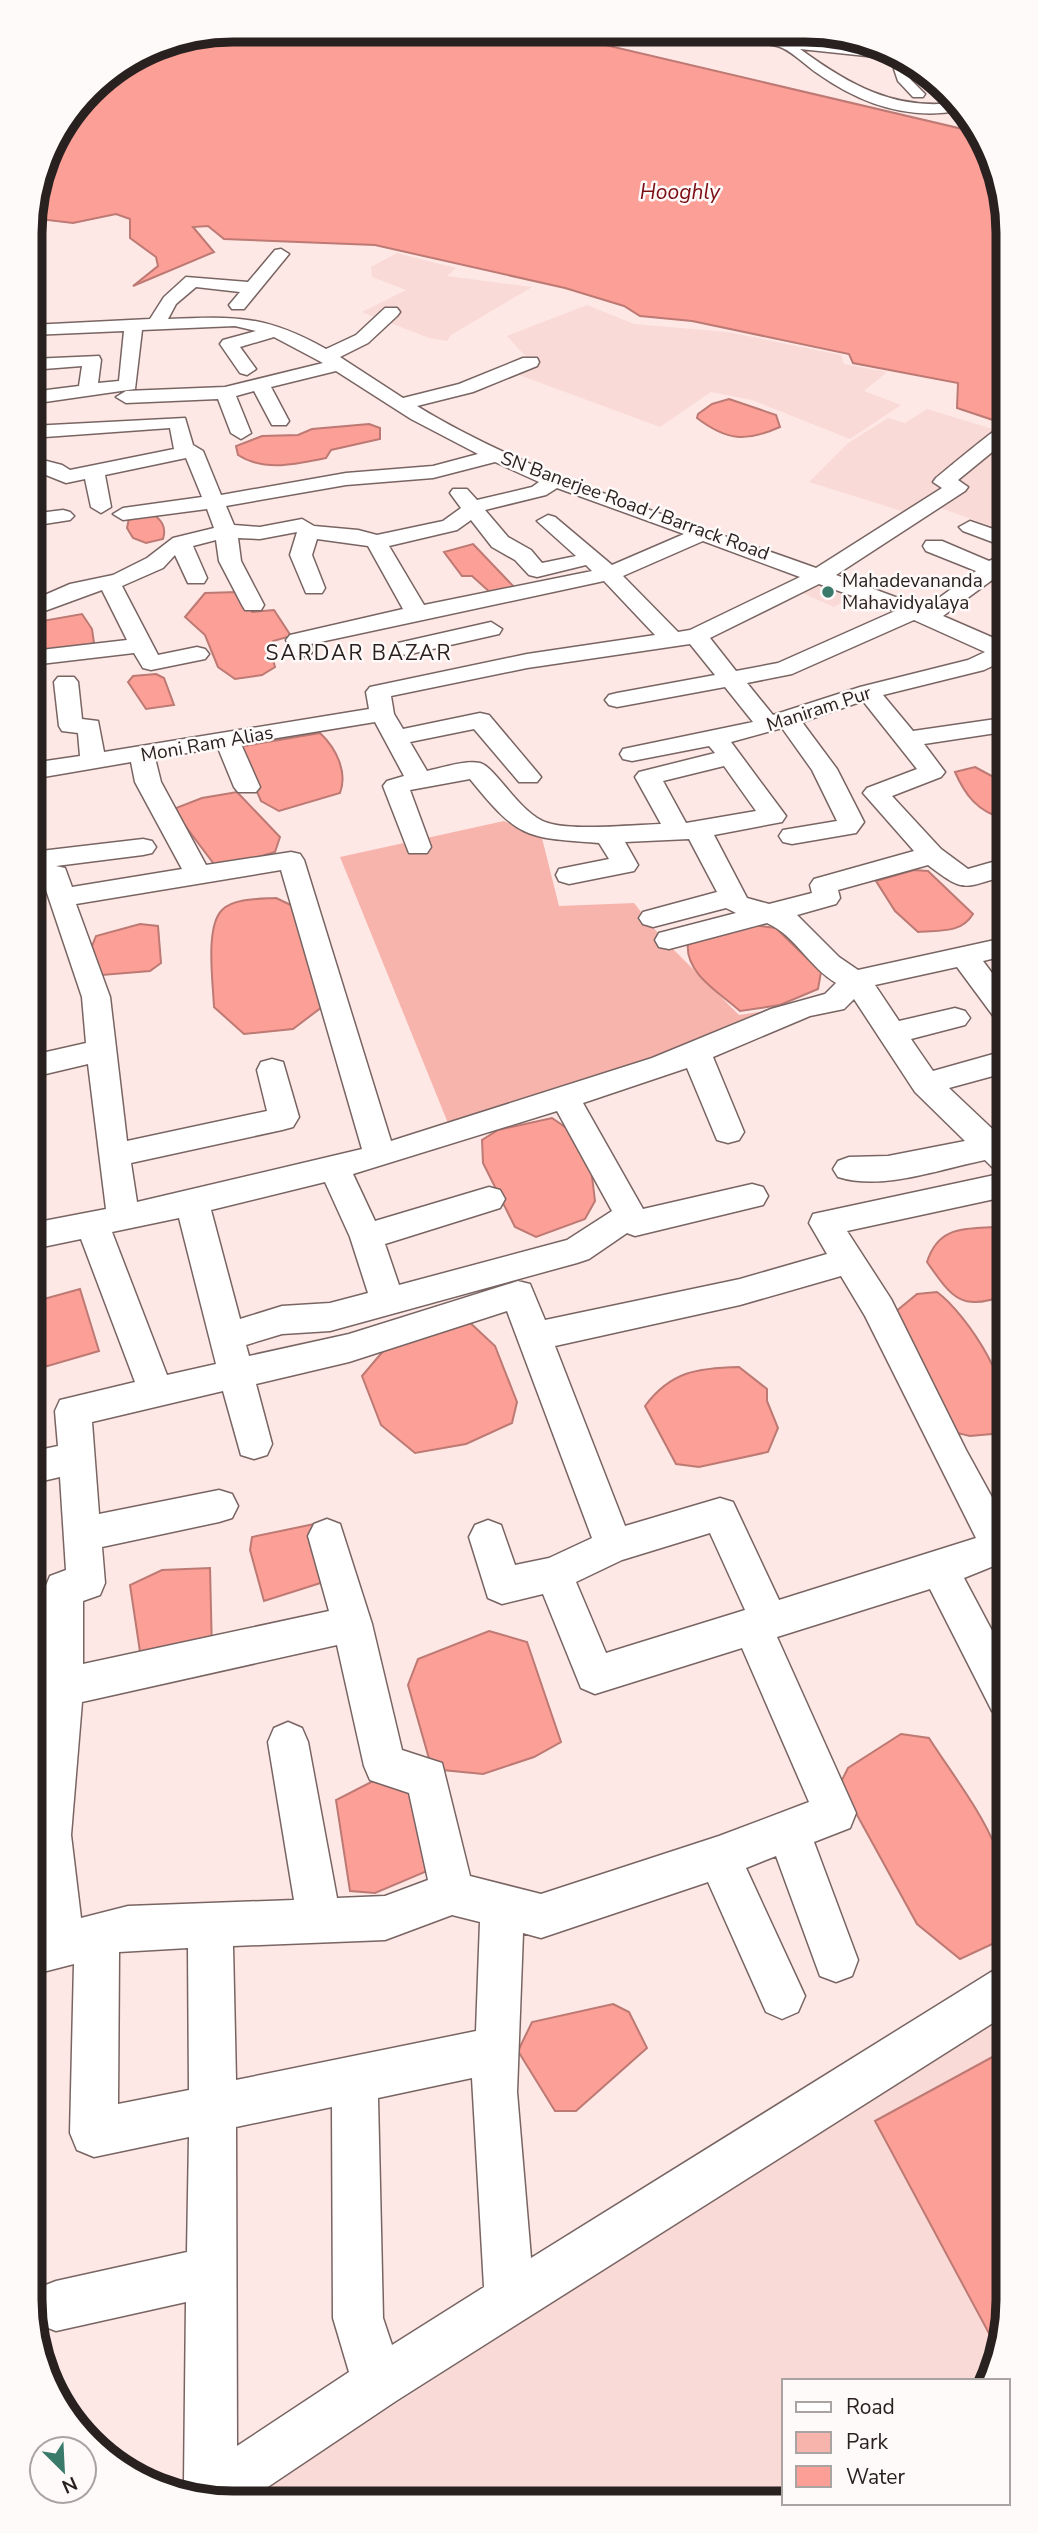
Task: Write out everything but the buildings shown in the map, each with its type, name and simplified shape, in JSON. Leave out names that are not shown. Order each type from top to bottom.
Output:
[{"type":"street","points":[[783,42],[869,53]]},
{"type":"street","points":[[783,42],[841,86],[885,103],[929,112],[950,108]]},
{"type":"street","points":[[841,49],[850,48]]},
{"type":"street","points":[[885,103],[925,93],[905,81],[902,69]]},
{"type":"street","points":[[227,322],[251,288],[281,254]]},
{"type":"street","points":[[157,326],[159,314],[170,299],[192,281],[251,288]]},
{"type":"street","points":[[42,415],[128,401],[225,393],[261,386],[330,361],[362,339],[391,312]]},
{"type":"street","name":"SN Banerjee Road / Barrack Road","points":[[42,330],[157,326],[205,329],[227,322],[256,323],[330,361],[496,456],[820,575],[921,614],[996,649]]},
{"type":"street","points":[[128,401],[133,327]]},
{"type":"street","points":[[247,369],[229,344],[274,331]]},
{"type":"street","points":[[42,352],[80,351]]},
{"type":"street","points":[[42,363],[92,360],[88,391]]},
{"type":"street","points":[[401,404],[466,388],[530,362]]},
{"type":"street","points":[[128,401],[183,380]]},
{"type":"street","points":[[261,386],[279,421]]},
{"type":"street","points":[[42,412],[88,391],[128,401],[178,422],[185,452]]},
{"type":"street","points":[[225,393],[241,433]]},
{"type":"street","points":[[419,780],[382,714],[378,692],[527,661],[684,638],[820,575],[958,487],[943,482],[996,439]]},
{"type":"street","points":[[42,480],[193,451],[226,531],[230,561],[253,605]]},
{"type":"street","points":[[123,514],[370,477],[386,491],[445,476],[496,456]]},
{"type":"street","points":[[42,466],[55,469],[66,477]]},
{"type":"street","points":[[94,472],[101,507]]},
{"type":"street","points":[[445,476],[500,542],[523,555],[537,570],[602,567]]},
{"type":"street","points":[[42,604],[155,563],[168,550],[181,543],[226,531],[260,533],[305,529],[376,542],[450,526],[472,510],[539,491],[556,480]]},
{"type":"street","points":[[319,485],[354,536]]},
{"type":"street","points":[[287,491],[305,529],[301,555],[314,589]]},
{"type":"street","points":[[616,502],[548,521],[733,678],[824,769],[851,822],[847,827],[792,836]]},
{"type":"street","points":[[42,519],[63,516]]},
{"type":"street","points":[[970,527],[996,537]]},
{"type":"street","points":[[301,652],[298,640],[393,620],[676,550],[703,533]]},
{"type":"street","points":[[376,542],[417,613]]},
{"type":"street","points":[[181,543],[195,578]]},
{"type":"street","points":[[934,546],[996,565]]},
{"type":"street","points":[[617,700],[784,669],[921,614],[996,566]]},
{"type":"street","points":[[109,582],[153,663],[197,654]]},
{"type":"street","points":[[393,620],[422,682]]},
{"type":"street","points":[[406,648],[491,629]]},
{"type":"street","points":[[42,657],[144,645]]},
{"type":"street","name":"Maniram Pur","points":[[632,754],[724,748],[778,722],[867,692],[976,665],[996,655]]},
{"type":"street","points":[[66,682],[71,726],[89,726],[93,762]]},
{"type":"street","points":[[867,692],[932,772],[876,793],[932,855],[964,879],[996,869]]},
{"type":"street","name":"Moni Ram Alias","points":[[42,770],[382,714]]},
{"type":"street","points":[[396,738],[480,720],[528,777]]},
{"type":"street","points":[[907,739],[996,727]]},
{"type":"street","points":[[227,741],[247,787]]},
{"type":"street","points":[[418,847],[396,786],[475,770],[510,811],[541,831],[608,835],[688,831],[773,816],[724,748],[648,777],[688,831],[737,904],[794,926],[837,974],[856,980],[996,949]]},
{"type":"street","points":[[142,755],[148,782],[198,875]]},
{"type":"street","points":[[569,875],[625,865],[608,835]]},
{"type":"street","points":[[42,859],[143,847]]},
{"type":"street","points":[[734,897],[661,929],[765,913],[826,898],[824,885],[932,855]]},
{"type":"street","points":[[60,898],[291,860],[380,1156]]},
{"type":"street","points":[[42,875],[56,874],[60,898],[96,997],[114,1155],[108,1220],[157,1394]]},
{"type":"street","points":[[964,956],[996,999]]},
{"type":"street","points":[[856,980],[926,1084],[996,1152]]},
{"type":"street","points":[[42,1234],[193,1202],[380,1156],[696,1052],[806,1007],[834,1002],[856,980]]},
{"type":"street","points":[[892,1033],[955,1018]]},
{"type":"street","points":[[42,1064],[101,1050]]},
{"type":"street","points":[[696,1052],[728,1132]]},
{"type":"street","points":[[926,1084],[996,1064]]},
{"type":"street","points":[[114,1155],[282,1119],[284,1117],[272,1070]]},
{"type":"street","points":[[565,1097],[635,1223],[752,1195]]},
{"type":"street","points":[[849,1169],[888,1168],[996,1154]]},
{"type":"street","points":[[334,1167],[366,1237],[388,1301]]},
{"type":"street","points":[[996,1187],[825,1223],[879,1309],[953,1461],[996,1534]]},
{"type":"street","points":[[366,1237],[489,1199]]},
{"type":"street","points":[[193,1202],[239,1375],[254,1444]]},
{"type":"street","points":[[227,1337],[282,1320],[330,1317],[576,1250],[630,1214]]},
{"type":"street","points":[[535,1336],[740,1292],[849,1261]]},
{"type":"street","points":[[498,2050],[213,2106],[93,2133],[65,1945],[43,1837],[63,1687],[64,1588],[86,1583],[73,1411],[157,1394],[349,1348],[519,1294],[614,1546]]},
{"type":"street","points":[[42,1465],[77,1458]]},
{"type":"street","points":[[84,1534],[219,1506]]},
{"type":"street","points":[[65,1945],[128,1928],[384,1918],[452,1893],[541,1916],[719,1857],[835,1813],[720,1514],[614,1546],[554,1574],[502,1586],[488,1537]]},
{"type":"street","points":[[327,1536],[352,1623],[385,1766],[427,1777],[452,1893]]},
{"type":"street","points":[[554,1574],[595,1675],[939,1569],[996,1546]]},
{"type":"street","points":[[939,1569],[996,1678]]},
{"type":"street","points":[[63,1687],[352,1623]]},
{"type":"street","points":[[288,1742],[319,1921]]},
{"type":"street","points":[[788,1830],[836,1960]]},
{"type":"street","points":[[719,1857],[782,1996]]},
{"type":"street","points":[[502,1906],[498,2050],[494,2092],[510,2300]]},
{"type":"street","points":[[206,2489],[212,2271],[210,1925]]},
{"type":"street","points":[[217,2490],[378,2383],[996,1995]]},
{"type":"street","points":[[354,2078],[358,2158],[358,2318],[378,2383]]},
{"type":"street","points":[[56,2306],[212,2271]]},
{"type":"shaded area","points":[[397,253],[456,268],[447,276],[532,287],[451,335],[447,341],[429,338],[362,312],[406,290],[372,277],[371,267]]},
{"type":"shaded area","points":[[587,305],[634,324],[728,332],[841,355],[844,364],[887,372],[864,391],[901,405],[850,439],[752,400],[711,392],[660,427],[511,372],[528,359],[507,336]]},
{"type":"shaded area","points":[[927,409],[996,430],[996,434],[949,487],[908,513],[809,482],[848,443],[888,418],[905,423]]},
{"type":"shaded area","points":[[996,444],[996,528],[935,506],[949,481]]},
{"type":"shaded area","name":"Mahadevananda Mahavidyalaya","points":[[821,579],[859,593],[834,607],[798,591]]},
{"type":"shaded area","points":[[996,2017],[996,2313],[986,2362],[978,2379],[782,2379],[782,2491],[260,2491]]},
{"type":"green space","points":[[504,821],[542,838],[559,906],[634,903],[661,937],[739,1015],[759,1012],[765,1018],[663,1062],[450,1128],[340,857]]},
{"type":"water","name":"Hooghly","points":[[220,42],[593,42],[965,130],[981,160],[994,208],[996,421],[957,408],[958,383],[853,363],[849,354],[692,321],[640,316],[624,306],[565,288],[375,245],[224,239],[208,226],[193,227],[214,252],[133,286],[158,266],[156,257],[130,238],[130,219],[116,214],[73,223],[42,219],[49,183],[68,137],[89,107],[107,89],[127,74],[160,57],[183,49]]},
{"type":"water","points":[[729,399],[776,415],[780,427],[757,435],[737,437],[718,431],[697,418],[698,414],[712,404]]},
{"type":"water","points":[[369,424],[380,428],[380,439],[331,450],[326,458],[303,462],[280,465],[258,463],[238,455],[236,446],[262,436],[298,435],[312,429]]},
{"type":"water","points":[[151,512],[162,524],[163,539],[146,543],[133,538],[127,528],[129,518]]},
{"type":"water","points":[[473,544],[516,589],[493,595],[472,576],[462,576],[444,552]]},
{"type":"water","points":[[238,592],[252,612],[274,610],[291,636],[273,641],[270,649],[275,667],[262,675],[235,679],[218,667],[205,635],[185,617],[205,593]]},
{"type":"water","points":[[82,614],[92,629],[94,643],[42,653],[42,621]]},
{"type":"water","points":[[156,674],[164,678],[174,705],[146,709],[128,682],[133,676]]},
{"type":"water","points":[[320,733],[339,761],[342,777],[340,793],[279,811],[261,801],[238,747]]},
{"type":"water","points":[[975,767],[996,778],[996,816],[986,812],[973,801],[955,772]]},
{"type":"water","points":[[237,792],[280,837],[275,852],[232,865],[214,864],[180,819],[176,808],[202,798]]},
{"type":"water","points":[[914,870],[928,871],[973,914],[956,928],[918,932],[895,911],[876,881]]},
{"type":"water","points":[[276,898],[293,906],[322,1007],[293,1029],[244,1034],[214,1007],[211,956],[213,929],[222,910],[233,903]]},
{"type":"water","points":[[140,924],[158,926],[161,963],[150,971],[102,975],[90,951],[96,936]]},
{"type":"water","points":[[753,925],[776,928],[821,972],[818,989],[780,1005],[740,1011],[705,981],[691,963],[688,942]]},
{"type":"water","points":[[552,1118],[578,1136],[591,1168],[595,1201],[585,1219],[536,1237],[515,1227],[483,1163],[482,1140],[498,1130]]},
{"type":"water","points":[[972,1228],[996,1228],[996,1298],[978,1302],[958,1298],[943,1284],[927,1262],[938,1242],[945,1236]]},
{"type":"water","points":[[80,1289],[99,1351],[42,1368],[42,1300]]},
{"type":"water","points":[[937,1292],[962,1318],[988,1356],[996,1374],[996,1434],[970,1436],[957,1433],[894,1313],[917,1294]]},
{"type":"water","points":[[465,1318],[495,1346],[517,1402],[512,1423],[466,1444],[415,1453],[381,1425],[362,1376],[396,1336]]},
{"type":"water","points":[[739,1367],[767,1389],[767,1401],[778,1428],[768,1452],[699,1467],[676,1464],[645,1406],[665,1385],[686,1374]]},
{"type":"water","points":[[319,1523],[333,1579],[264,1601],[250,1550],[252,1537]]},
{"type":"water","points":[[210,1568],[212,1652],[142,1665],[130,1585],[162,1570]]},
{"type":"water","points":[[42,1600],[44,1631],[42,1632]]},
{"type":"water","points":[[489,1631],[527,1642],[561,1742],[534,1757],[483,1774],[432,1769],[408,1685],[418,1659]]},
{"type":"water","points":[[901,1734],[929,1738],[975,1808],[996,1850],[996,1942],[960,1959],[917,1924],[840,1784],[848,1768]]},
{"type":"water","points":[[377,1779],[415,1780],[432,1869],[375,1893],[350,1891],[336,1800]]},
{"type":"water","points":[[613,2004],[629,2012],[647,2048],[576,2111],[555,2111],[518,2051],[532,2022]]},
{"type":"water","points":[[996,2055],[996,2313],[992,2338],[875,2121]]},
{"type":"place","name":"Mahadevananda Mahavidyalaya","points":[[828,592]]},
{"type":"district","name":"SARDAR BAZAR","points":[[359,653]]}]
